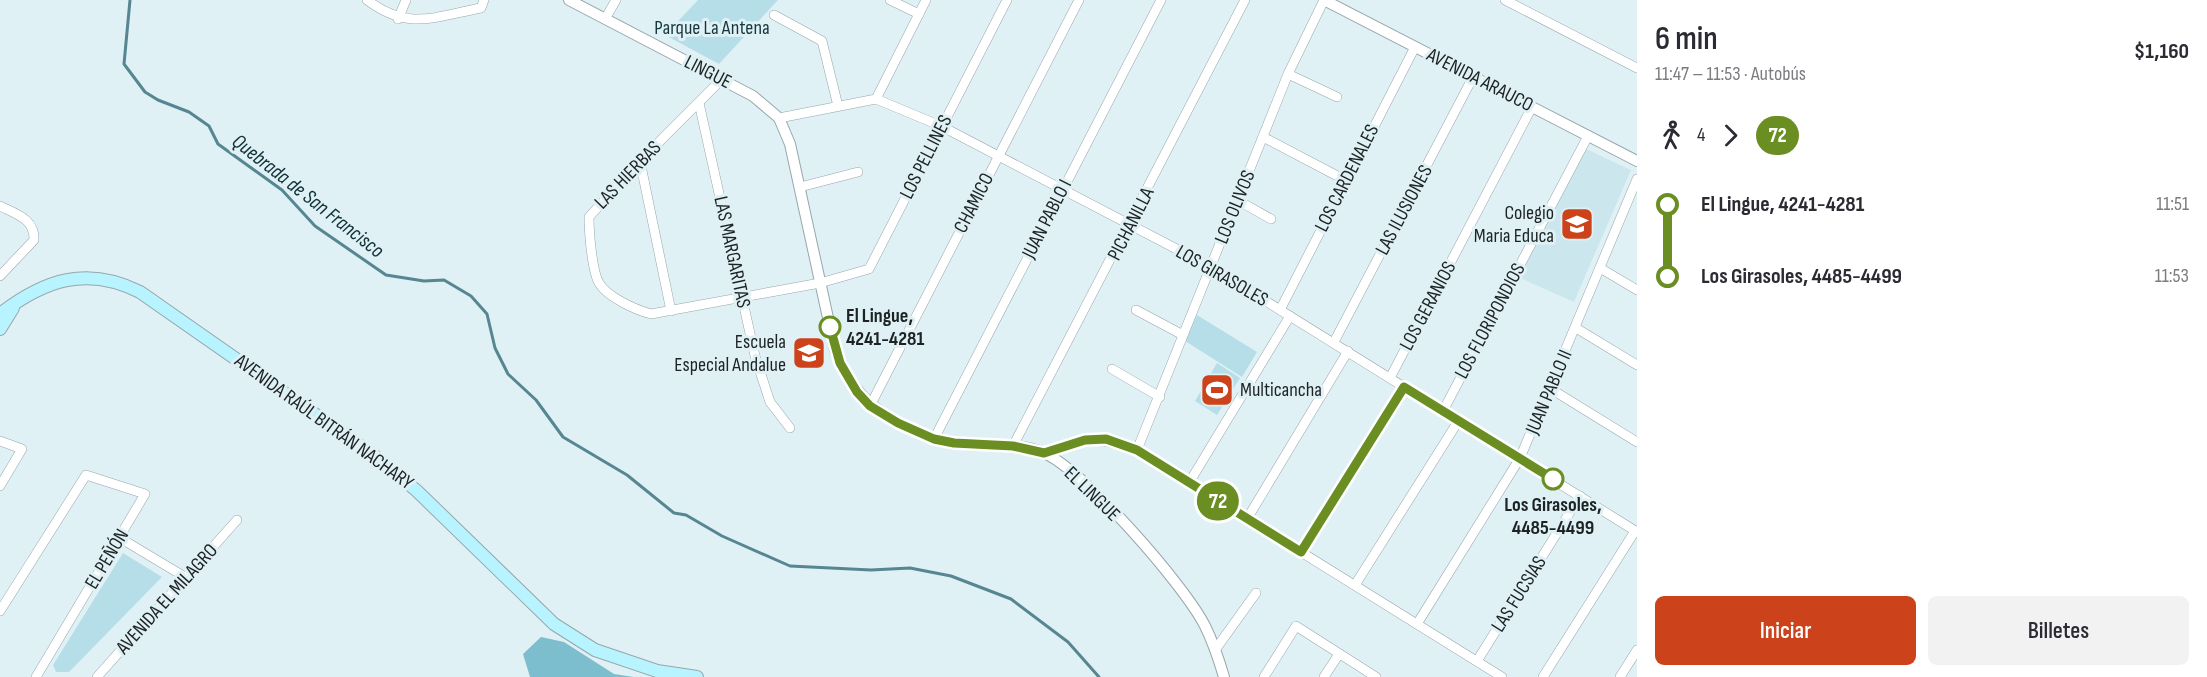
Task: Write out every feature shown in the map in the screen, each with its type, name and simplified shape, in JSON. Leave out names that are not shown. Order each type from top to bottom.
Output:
[{"type":"main road","name":"AVENIDA RAÚL BITRÁN NACHARY","points":[[0,314],[19,300],[50,284],[83,278],[108,280],[140,292],[379,459],[417,491],[554,624],[596,650],[614,657],[657,671],[697,677]]},
{"type":"main road","points":[[0,330],[19,300]]},
{"type":"street","points":[[367,0],[398,19],[421,19],[481,8],[484,0]]},
{"type":"street","points":[[398,19],[406,0]]},
{"type":"street","name":"LINGUE","points":[[569,0],[753,96],[779,118]]},
{"type":"street","points":[[605,19],[616,0]]},
{"type":"street","points":[[890,0],[919,14]]},
{"type":"street","points":[[779,118],[876,99],[926,0]]},
{"type":"street","name":"LOS PELLINES","points":[[742,297],[820,283],[869,269],[1007,0]]},
{"type":"street","name":"CHAMICO","points":[[870,406],[1078,0]]},
{"type":"street","name":"JUAN PABLO I","points":[[934,439],[1161,0]]},
{"type":"street","name":"PICHANILLA","points":[[1013,446],[1130,225],[1245,0]]},
{"type":"street","name":"AVENIDA ARAUCO","points":[[1324,0],[1637,161]]},
{"type":"street","name":"LOS OLIVOS","points":[[1137,450],[1239,201],[1288,74],[1324,0]]},
{"type":"street","points":[[1505,0],[1637,68]]},
{"type":"street","points":[[774,15],[822,41],[838,106]]},
{"type":"street","name":"LOS CARDENALES","points":[[1280,310],[1415,47]]},
{"type":"street","points":[[1288,74],[1337,97]]},
{"type":"street","name":"LAS ILUSIONES","points":[[1334,342],[1473,77]]},
{"type":"street","name":"LAS HIERBAS","points":[[722,79],[640,161],[589,217],[597,280],[603,289],[641,312],[651,314],[742,297]]},
{"type":"street","name":"LOS GIRASOLES","points":[[876,99],[941,126],[1211,267],[1636,531]]},
{"type":"street","name":"LAS MARGARITAS","points":[[699,103],[755,356],[770,402],[790,428]]},
{"type":"street","name":"LOS GERANIOS","points":[[1390,378],[1532,107]]},
{"type":"street","name":"EL LINGUE","points":[[779,118],[790,144],[838,359],[846,376],[870,406],[898,423],[934,439],[954,443],[1013,446],[1044,453],[1063,465],[1088,486],[1141,541],[1204,624],[1224,677]]},
{"type":"street","name":"LOS FLORIPONDIOS","points":[[1443,411],[1588,136]]},
{"type":"street","points":[[1263,137],[1345,180]]},
{"type":"street","points":[[640,161],[671,311]]},
{"type":"street","points":[[800,187],[858,172]]},
{"type":"street","name":"JUAN PABLO II","points":[[1418,624],[1520,458],[1551,389],[1637,179]]},
{"type":"street","points":[[1239,201],[1271,219]]},
{"type":"street","points":[[0,206],[30,221],[34,231],[34,240],[0,276]]},
{"type":"street","points":[[1600,268],[1637,290]]},
{"type":"street","points":[[1136,310],[1183,335]]},
{"type":"street","points":[[1189,483],[1290,316]]},
{"type":"street","points":[[1576,328],[1637,365]]},
{"type":"street","points":[[1247,519],[1348,351]]},
{"type":"street","points":[[1112,369],[1160,397]]},
{"type":"street","points":[[1301,552],[1404,387]]},
{"type":"street","points":[[1551,389],[1637,442]]},
{"type":"street","points":[[1355,585],[1459,420]]},
{"type":"street","points":[[1044,453],[1085,440],[1106,439],[1137,450],[1502,677]]},
{"type":"street","points":[[0,441],[22,449],[0,486]]},
{"type":"street","name":"EL PEÑÓN","points":[[0,611],[86,475],[145,494],[36,677]]},
{"type":"street","name":"LAS FUCSIAS","points":[[1477,661],[1580,496]]},
{"type":"street","name":"AVENIDA EL MILAGRO","points":[[97,677],[237,520]]},
{"type":"street","points":[[1543,677],[1636,531]]},
{"type":"street","points":[[120,538],[185,578]]},
{"type":"street","points":[[1215,650],[1256,593]]},
{"type":"street","points":[[1264,677],[1296,626],[1376,677]]},
{"type":"street","points":[[1620,677],[1637,650]]},
{"type":"street","points":[[1324,677],[1339,654]]},
{"type":"shaded area","name":"Colegio Maria Educa","points":[[1586,149],[1631,170],[1574,302],[1518,277]]},
{"type":"shaded area","points":[[541,637],[564,642],[614,674],[634,677],[530,677],[523,654]]},
{"type":"green space","name":"Parque La Antena","points":[[698,0],[778,0],[719,64],[665,35]]},
{"type":"green space","points":[[1197,315],[1257,352],[1242,377],[1185,341]]},
{"type":"green space","name":"Multicancha","points":[[1217,363],[1240,378],[1217,415],[1195,401]]},
{"type":"green space","points":[[123,553],[162,577],[69,672],[56,672],[53,665]]},
{"type":"waterway","name":"Quebrada de San Francisco","points":[[130,0],[124,64],[145,92],[158,100],[189,112],[209,126],[218,144],[282,190],[315,226],[386,275],[424,281],[444,280],[471,296],[487,314],[495,348],[508,374],[536,400],[563,437],[627,475],[674,513],[686,515],[722,536],[790,566],[871,570],[910,568],[951,576],[1011,599],[1068,642],[1099,677]]},
{"type":"bus line","name":"72","points":[[830,327],[840,363],[857,392],[870,406],[898,423],[934,439],[954,443],[1013,446],[1044,453],[1085,440],[1106,439],[1137,450],[1301,552],[1404,387],[1553,479]]},
{"type":"place","name":"Colegio Maria Educa","points":[[1577,224]]},
{"type":"place","name":"El Lingue, 4241-4281","points":[[830,327]]},
{"type":"place","name":"Escuela Especial Andalue","points":[[809,353]]},
{"type":"place","name":"Multicancha","points":[[1217,390]]},
{"type":"place","name":"Los Girasoles, 4485-4499","points":[[1553,479]]}]
